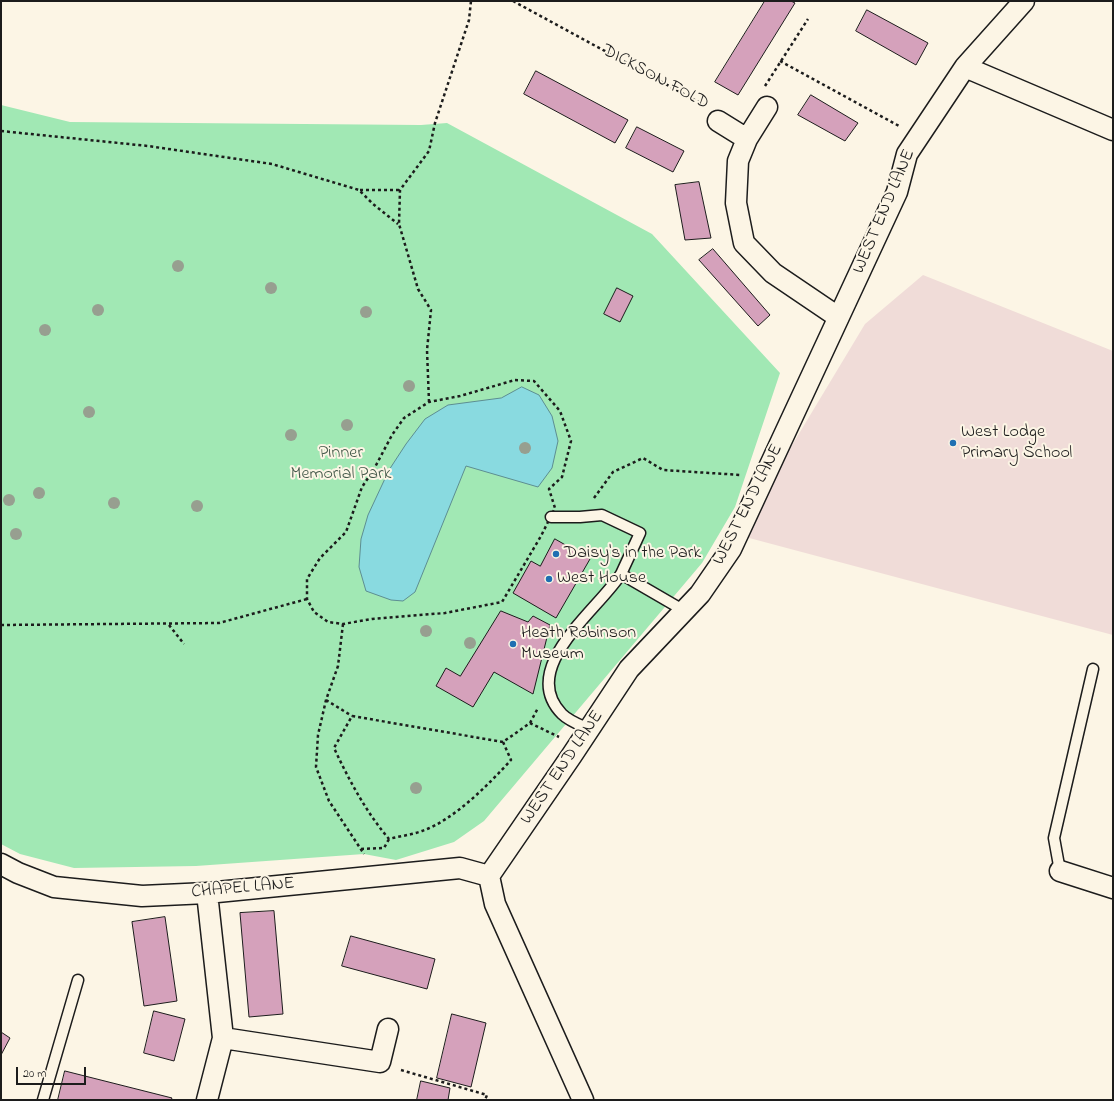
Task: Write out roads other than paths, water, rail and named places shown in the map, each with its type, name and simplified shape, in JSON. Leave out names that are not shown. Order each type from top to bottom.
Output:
[{"type":"street","name":"WEST END LANE","points":[[489,876],[629,669],[683,610],[700,594],[731,549],[897,192],[907,154],[965,67],[1024,1]]},
{"type":"street","points":[[965,67],[1113,130]]},
{"type":"street","points":[[764,100],[738,161],[736,203],[744,243],[773,273],[838,317]]},
{"type":"street","name":"DICKSON FOLD","points":[[714,115],[748,139]]},
{"type":"street","name":"CHAPEL LANE","points":[[1,864],[18,873],[54,887],[142,896],[207,893],[460,868],[489,876]]},
{"type":"street","points":[[1060,871],[1113,888]]},
{"type":"street","points":[[489,876],[495,904],[583,1100]]},
{"type":"street","points":[[207,893],[222,1038],[207,1100]]},
{"type":"street","points":[[222,1038],[380,1062],[388,1029]]},
{"type":"lane","points":[[551,517],[580,518],[602,514],[640,533],[621,574],[612,588],[577,623],[554,660],[547,679],[552,700],[562,714],[589,729]]},
{"type":"lane","points":[[621,574],[683,610]]},
{"type":"lane","points":[[1060,871],[1054,838],[1093,669]]},
{"type":"lane","points":[[43,1100],[78,980]]},
{"type":"water","points":[[522,387],[539,395],[552,416],[558,441],[552,468],[538,487],[466,466],[415,592],[403,601],[391,600],[366,591],[359,567],[361,539],[368,515],[389,470],[425,419],[448,405],[501,398]]},
{"type":"place","name":"West Lodge Primary School","points":[[953,443]]},
{"type":"place","name":"Daisy's in the Park","points":[[556,554]]},
{"type":"place","name":"West House","points":[[549,579]]},
{"type":"place","name":"Heath Robinson Museum","points":[[513,644]]},
{"type":"park label","name":"Pinner Memorial Park","points":[[341,464]]}]
